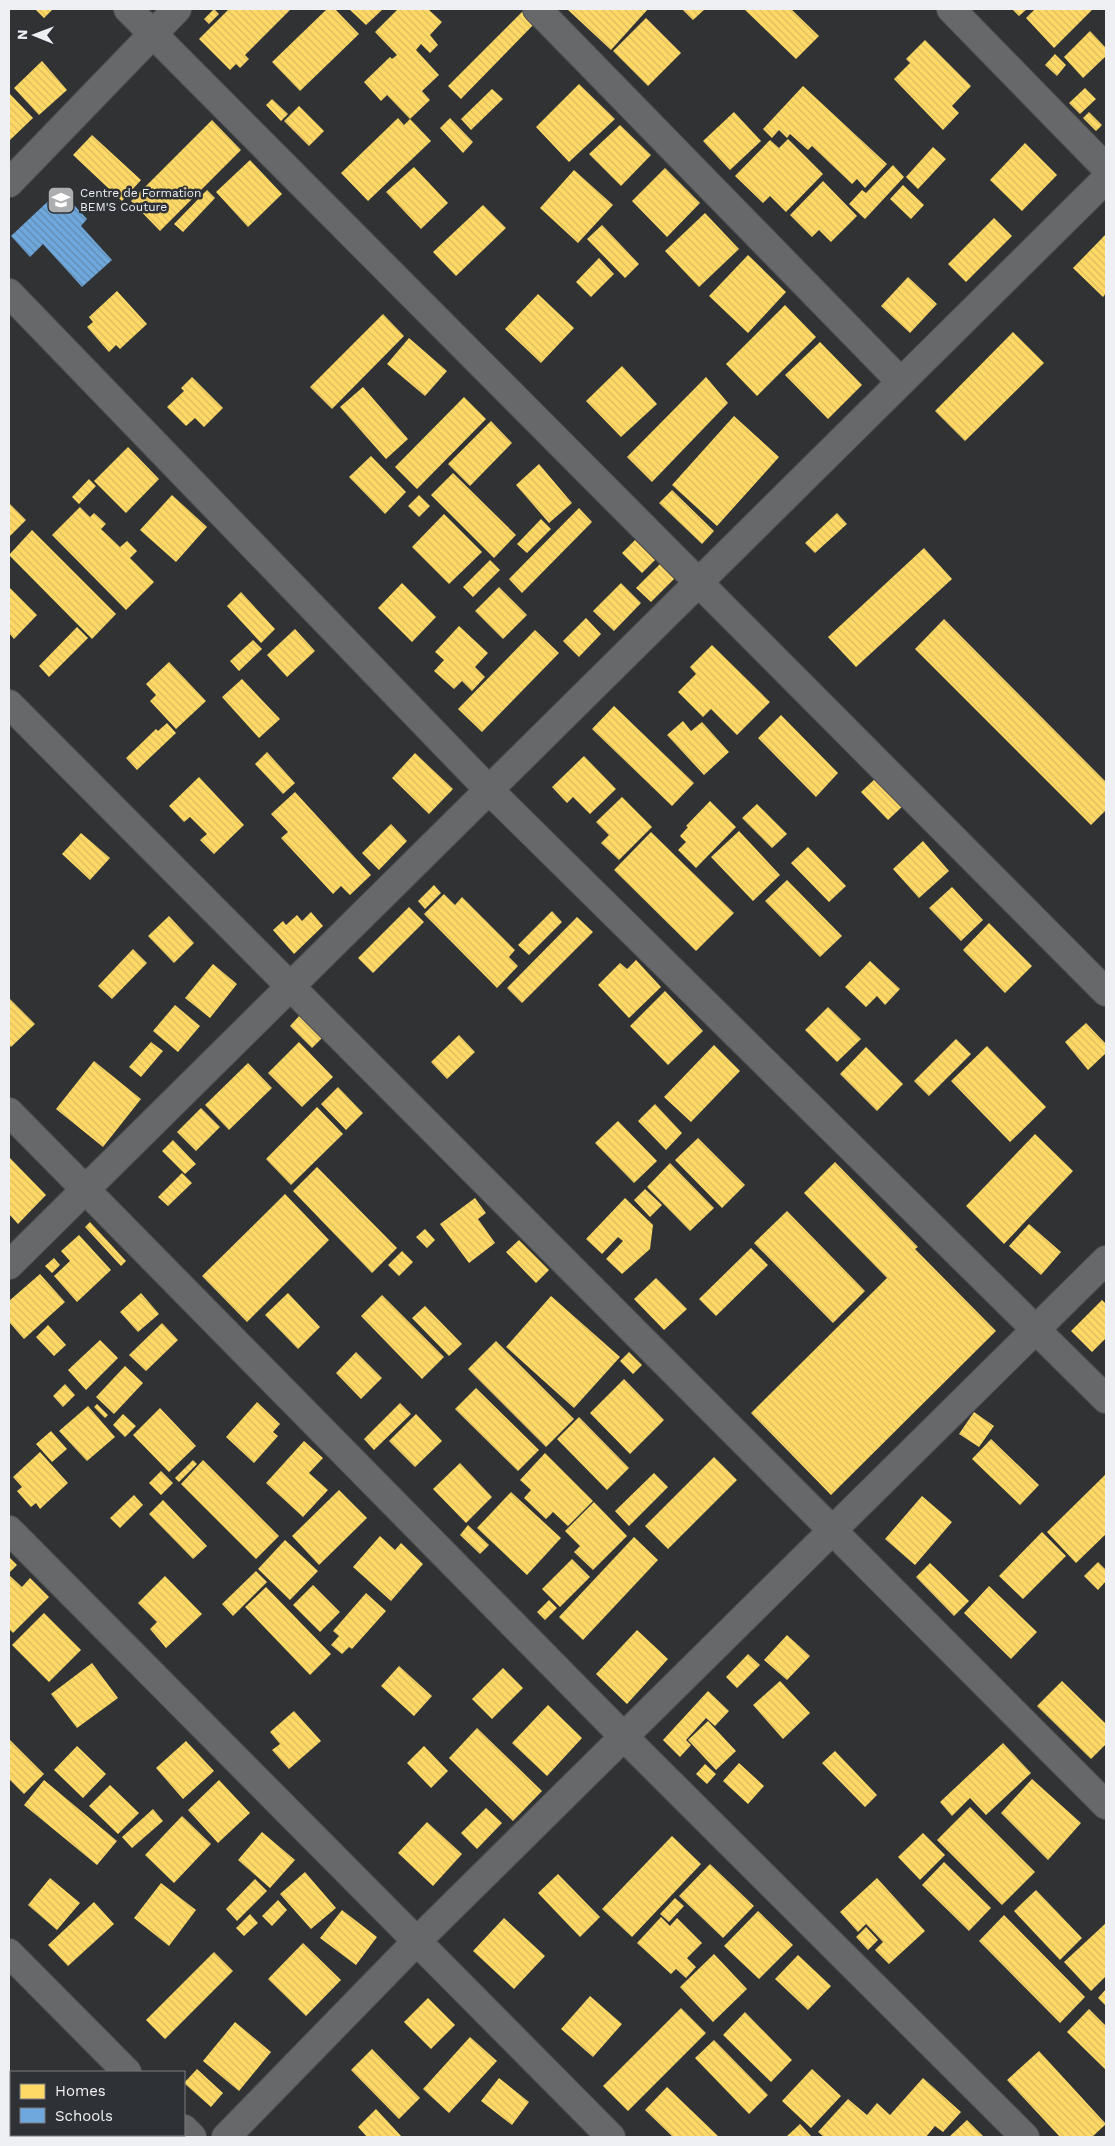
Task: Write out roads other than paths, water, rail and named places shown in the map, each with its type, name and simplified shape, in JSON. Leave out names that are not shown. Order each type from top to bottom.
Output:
[{"type":"street","points":[[128,9],[1106,992]]},
{"type":"street","points":[[9,183],[177,9]]},
{"type":"street","points":[[537,9],[901,382]]},
{"type":"street","points":[[951,9],[1106,168]]},
{"type":"street","points":[[9,1265],[1106,179]]},
{"type":"street","points":[[9,293],[489,790],[1106,1399]]},
{"type":"street","points":[[9,704],[1106,1805]]},
{"type":"street","points":[[9,1112],[624,1737],[1024,2137]]},
{"type":"street","points":[[226,2137],[416,1942],[1106,1260]]},
{"type":"street","points":[[9,1530],[611,2137]]},
{"type":"street","points":[[9,1953],[126,2071]]},
{"type":"place","name":"Centre de Formation BEM'S Couture","points":[[61,200]]}]
